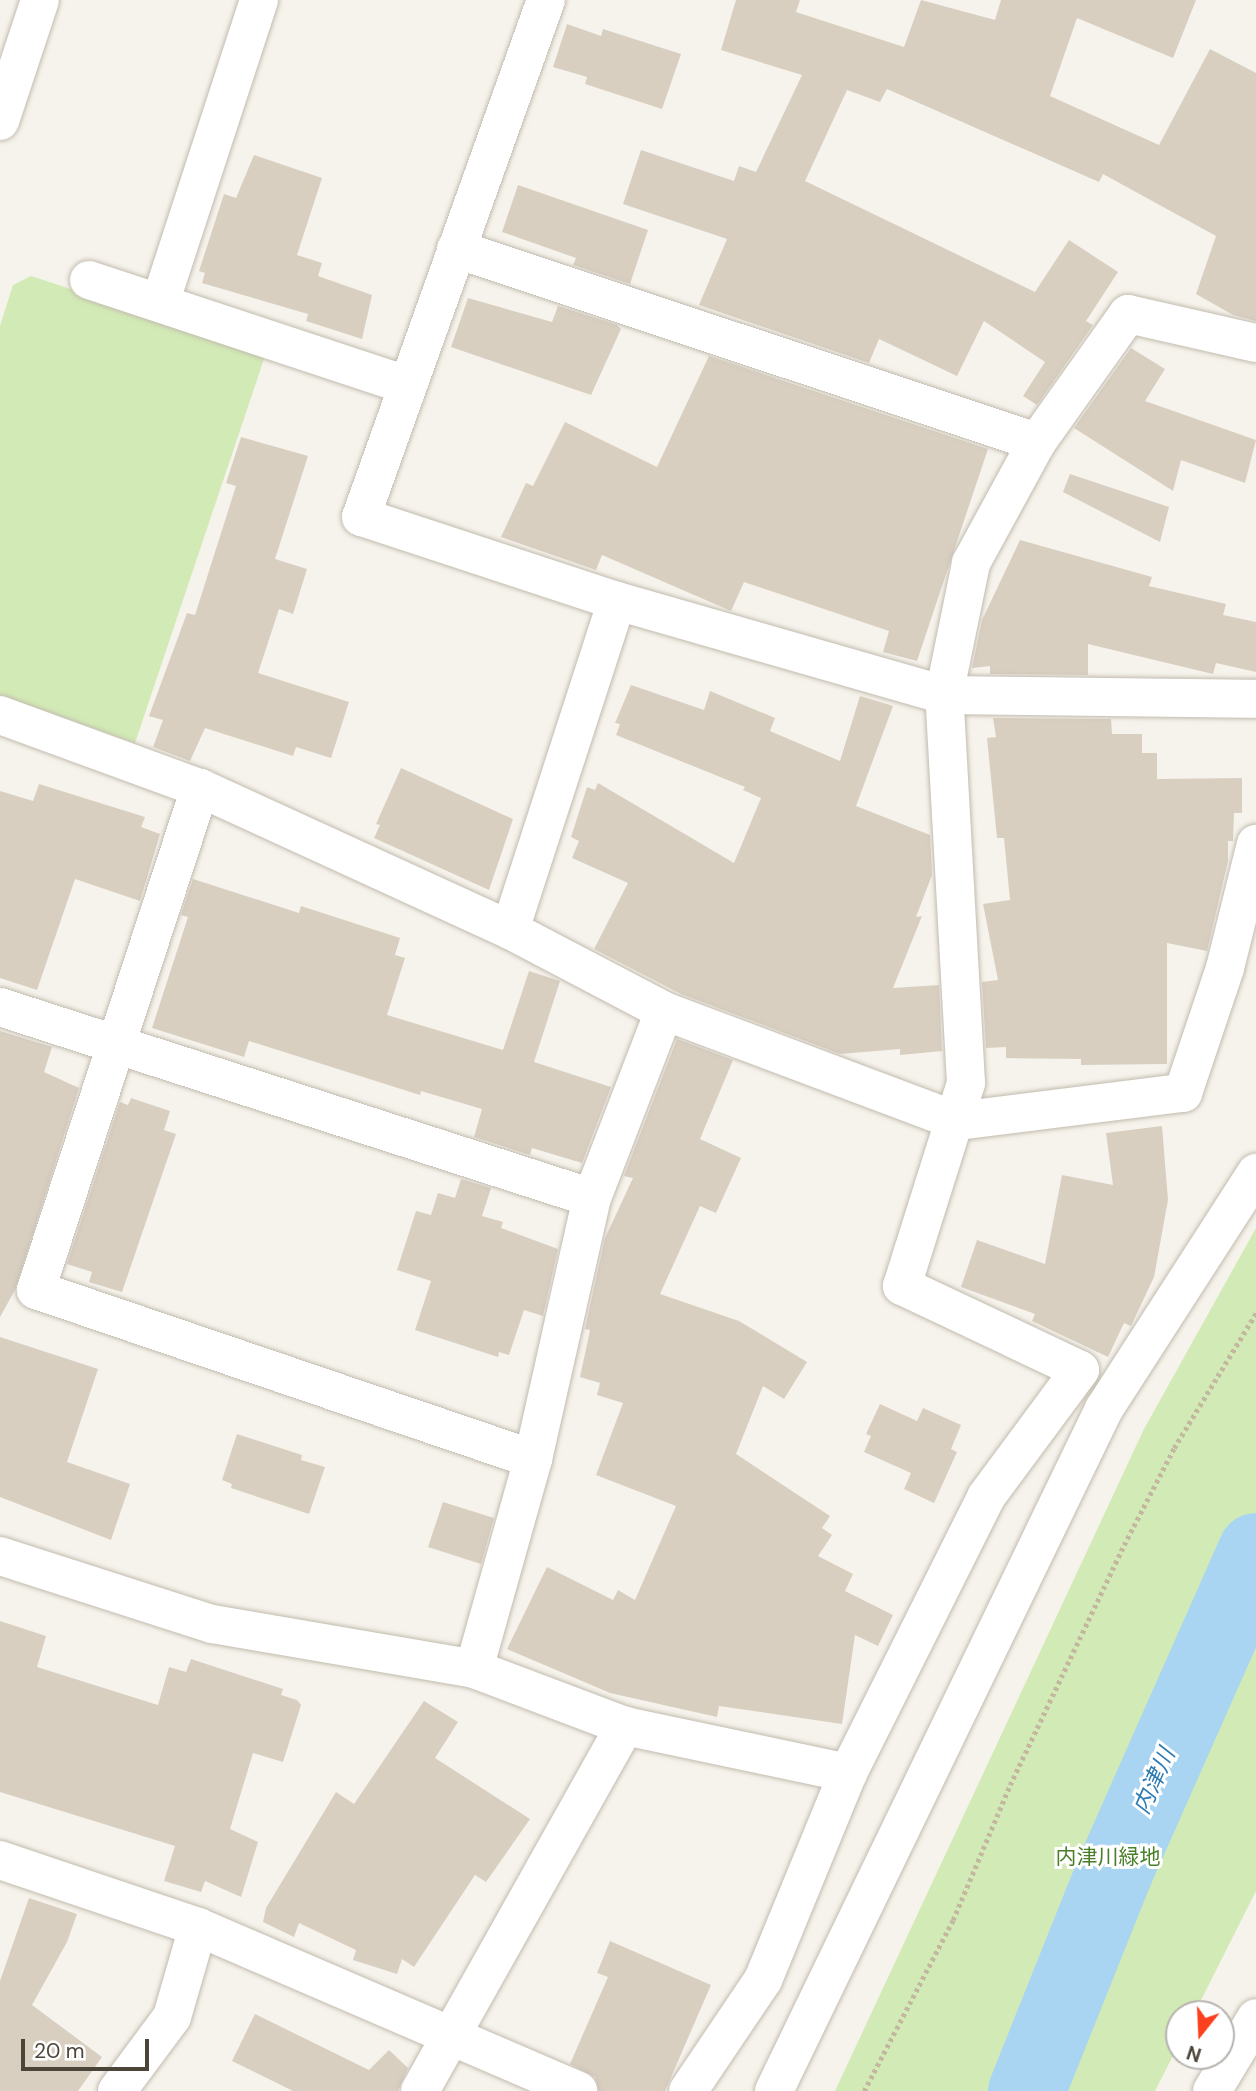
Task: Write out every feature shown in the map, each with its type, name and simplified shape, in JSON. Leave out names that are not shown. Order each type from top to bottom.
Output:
[{"type":"street","points":[[0,121],[40,0]]},
{"type":"street","points":[[161,300],[259,0]]},
{"type":"street","points":[[546,0],[406,385],[361,517],[617,601],[944,695],[1256,699]]},
{"type":"street","points":[[456,248],[1037,443]]},
{"type":"street","points":[[89,280],[161,300],[406,385]]},
{"type":"street","points":[[688,2091],[763,1980],[848,1773],[986,1497],[1080,1370],[902,1286],[957,1121],[966,1083],[944,695],[971,563],[1037,443],[1128,314],[1256,343]]},
{"type":"street","points":[[510,930],[617,601]]},
{"type":"street","points":[[0,715],[200,788],[510,930],[664,1011],[957,1121],[1183,1093],[1225,968],[1256,844]]},
{"type":"street","points":[[200,788],[36,1290],[533,1459]]},
{"type":"street","points":[[0,1007],[592,1198]]},
{"type":"street","points":[[474,1669],[533,1459],[592,1198],[664,1011]]},
{"type":"street","points":[[774,2091],[1104,1409],[1256,1173]]},
{"type":"street","points":[[0,1556],[212,1624],[474,1669],[625,1726],[848,1773]]},
{"type":"street","points":[[419,2091],[625,1726]]},
{"type":"street","points":[[0,1860],[198,1927],[578,2091]]},
{"type":"street","points":[[117,2091],[172,2017],[198,1927]]},
{"type":"street","points":[[1212,2091],[1256,2018]]},
{"type":"path","points":[[864,2091],[953,1920],[1010,1785],[1124,1545],[1174,1448],[1256,1313]]},
{"type":"green space","points":[[31,276],[266,353],[135,743],[0,695],[0,326],[13,285]]},
{"type":"green space","name":"内津川緑地","points":[[1256,1228],[1256,1891],[1201,2000],[1165,2000],[1166,2070],[1155,2091],[835,2091],[1144,1429]]},
{"type":"building","points":[[736,0],[800,0],[796,12],[904,47],[921,0],[995,20],[1001,0],[1196,0],[1173,58],[1077,18],[1050,96],[1159,145],[1210,49],[1256,73],[1256,321],[1233,315],[1196,294],[1216,236],[1103,174],[1099,182],[887,89],[880,102],[847,90],[805,181],[1035,292],[1069,240],[1118,272],[1086,321],[1093,325],[1037,405],[1023,396],[1045,362],[984,321],[957,376],[879,339],[869,363],[699,305],[727,239],[623,204],[641,150],[734,181],[739,166],[756,172],[802,75],[721,50]]},
{"type":"building","points":[[567,24],[601,36],[603,29],[681,54],[662,109],[585,84],[587,77],[553,67]]},
{"type":"building","points":[[254,155],[322,178],[297,255],[322,263],[318,276],[372,295],[362,339],[306,321],[308,314],[202,283],[205,273],[199,271],[224,194],[236,198]]},
{"type":"building","points":[[518,185],[648,230],[630,284],[573,265],[576,258],[502,232]]},
{"type":"building","points":[[468,298],[552,322],[558,306],[617,325],[621,329],[591,395],[451,347]]},
{"type":"building","points":[[1131,348],[1165,369],[1145,401],[1256,440],[1245,483],[1181,460],[1173,491],[1074,428]]},
{"type":"building","points":[[709,356],[988,449],[917,661],[883,652],[889,631],[744,582],[731,611],[602,555],[596,570],[501,537],[526,483],[533,486],[565,422],[657,467]]},
{"type":"building","points":[[241,437],[308,456],[275,559],[307,569],[293,614],[279,609],[258,673],[349,702],[331,758],[296,747],[293,756],[205,728],[190,761],[153,747],[163,720],[149,716],[187,613],[195,615],[236,486],[226,483]]},
{"type":"building","points":[[1070,474],[1169,507],[1160,542],[1063,492]]},
{"type":"building","points":[[1020,540],[1152,577],[1149,586],[1226,604],[1223,615],[1256,622],[1256,672],[1216,663],[1213,674],[1088,644],[1088,675],[990,674],[990,666],[972,668],[982,620]]},
{"type":"building","points":[[631,685],[704,710],[710,691],[775,718],[770,731],[840,761],[860,696],[893,706],[856,806],[930,835],[932,875],[916,917],[922,916],[893,988],[939,985],[942,1051],[900,1055],[900,1049],[840,1054],[681,994],[594,949],[628,883],[572,858],[579,841],[571,837],[587,787],[595,790],[598,783],[734,863],[761,798],[743,790],[745,787],[616,735],[620,724],[615,723]]},
{"type":"building","points":[[993,718],[1111,719],[1112,734],[1142,734],[1142,753],[1157,753],[1157,779],[1242,778],[1242,813],[1234,813],[1233,841],[1228,841],[1228,861],[1207,951],[1167,943],[1167,1064],[1081,1065],[1081,1059],[1006,1058],[1006,1047],[986,1048],[982,982],[998,980],[983,904],[1010,900],[1004,838],[997,838],[987,738],[996,737]]},
{"type":"building","points":[[401,768],[513,819],[489,890],[374,838],[380,825],[376,824]]},
{"type":"building","points":[[39,784],[145,817],[141,827],[160,834],[140,901],[75,879],[37,990],[0,978],[0,791],[33,801]]},
{"type":"building","points":[[193,879],[299,913],[301,906],[400,938],[395,955],[405,958],[387,1015],[503,1050],[529,971],[560,981],[534,1062],[611,1087],[582,1163],[532,1148],[530,1155],[474,1137],[482,1109],[421,1091],[420,1095],[249,1041],[244,1057],[152,1028],[188,917],[181,915]]},
{"type":"building","points":[[0,1031],[52,1047],[44,1072],[79,1088],[15,1290],[0,1317]]},
{"type":"building","points":[[677,1039],[733,1060],[700,1139],[741,1158],[716,1213],[700,1206],[660,1294],[739,1321],[807,1362],[784,1399],[763,1386],[736,1454],[830,1516],[822,1528],[832,1535],[818,1556],[853,1574],[845,1591],[893,1615],[878,1646],[855,1635],[842,1724],[719,1706],[717,1717],[610,1693],[507,1649],[547,1567],[613,1600],[618,1590],[635,1600],[676,1506],[596,1475],[623,1403],[597,1395],[600,1383],[580,1377],[590,1330],[585,1329],[605,1238],[633,1178],[624,1176]]},
{"type":"building","points":[[131,1098],[170,1111],[164,1130],[176,1134],[122,1292],[89,1282],[92,1272],[67,1264],[120,1102],[128,1105]]},
{"type":"building","points":[[1162,1126],[1168,1200],[1154,1277],[1131,1326],[1124,1323],[1108,1357],[1032,1321],[1035,1314],[961,1287],[977,1240],[1045,1264],[1062,1175],[1113,1185],[1106,1133]]},
{"type":"building","points":[[461,1179],[491,1188],[482,1216],[503,1222],[501,1228],[558,1249],[543,1316],[524,1310],[509,1355],[499,1352],[498,1357],[415,1330],[431,1281],[397,1270],[416,1211],[431,1215],[438,1193],[455,1198]]},
{"type":"building","points":[[0,1337],[98,1369],[67,1462],[130,1484],[111,1540],[0,1497]]},
{"type":"building","points":[[880,1404],[917,1421],[923,1408],[961,1425],[951,1449],[957,1452],[934,1503],[904,1489],[911,1473],[864,1452],[871,1436],[866,1434]]},
{"type":"building","points":[[237,1434],[302,1455],[301,1460],[325,1467],[309,1514],[231,1488],[232,1484],[222,1480]]},
{"type":"building","points":[[443,1502],[494,1518],[481,1564],[428,1547]]},
{"type":"building","points":[[0,1621],[46,1636],[37,1667],[158,1705],[169,1667],[186,1672],[191,1659],[283,1689],[281,1695],[297,1700],[301,1705],[283,1762],[253,1753],[230,1829],[258,1842],[241,1897],[205,1881],[201,1892],[164,1881],[175,1846],[0,1792]]},
{"type":"building","points":[[424,1701],[458,1722],[435,1758],[530,1819],[486,1882],[475,1875],[414,1967],[402,1959],[397,1974],[353,1960],[356,1950],[299,1923],[294,1937],[263,1922],[266,1908],[336,1792],[354,1804]]},
{"type":"building","points":[[29,1898],[77,1914],[67,1942],[32,2005],[102,2057],[78,2091],[0,2091],[0,1981]]},
{"type":"building","points":[[610,1941],[711,1985],[665,2091],[599,2091],[595,2077],[570,2064],[608,1977],[597,1973]]},
{"type":"building","points":[[255,2014],[369,2070],[389,2050],[408,2068],[398,2091],[293,2091],[232,2061]]},
{"type":"waterway","name":"内津川","points":[[1026,2091],[1114,1871],[1256,1551]]}]
